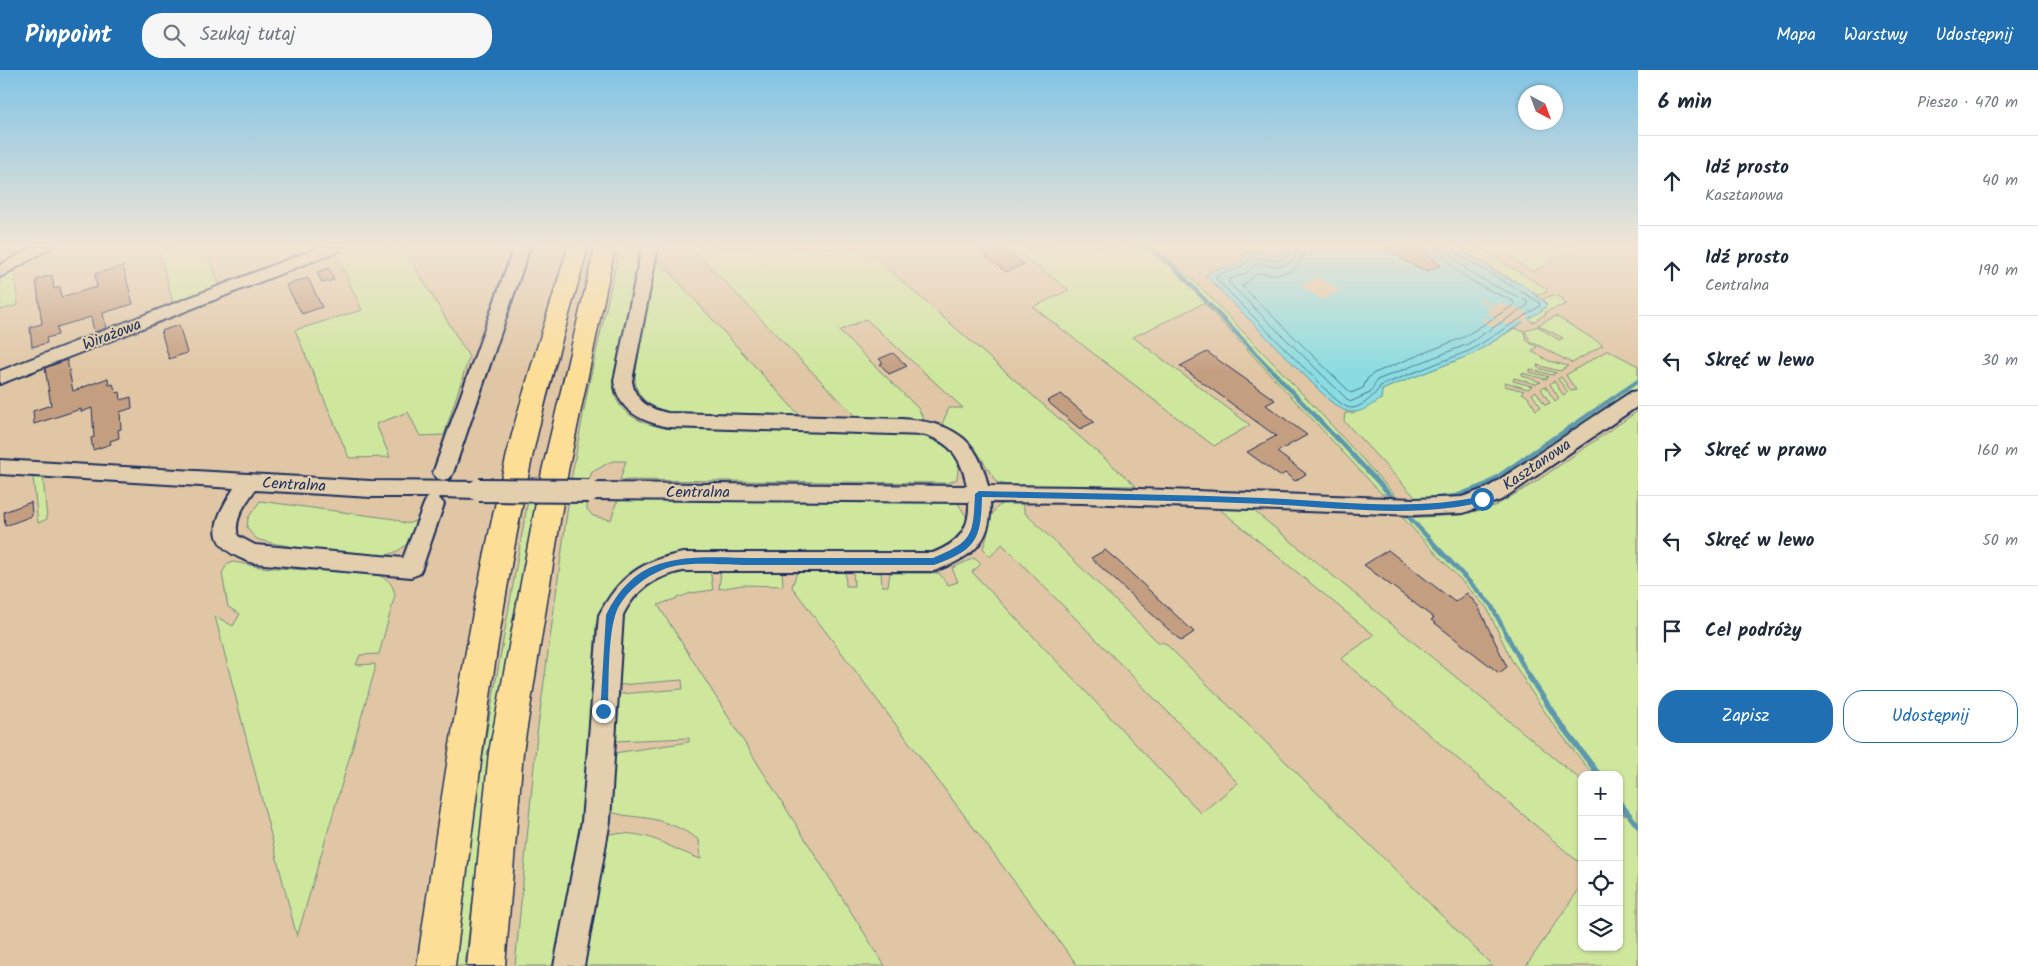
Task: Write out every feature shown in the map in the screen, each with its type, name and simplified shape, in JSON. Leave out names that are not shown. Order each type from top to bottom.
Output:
[{"type":"highway","points":[[436,966],[465,747],[508,511],[516,471],[566,289]]},
{"type":"highway","points":[[486,966],[506,752],[555,471],[596,289]]},
{"type":"street","name":"Wirażowa","points":[[0,378],[228,289]]},
{"type":"street","points":[[443,473],[507,289]]},
{"type":"street","points":[[569,966],[596,821],[611,615],[616,604],[630,585],[659,567],[683,562],[934,562],[961,550],[971,541],[978,526],[979,494],[973,467],[967,453],[947,436],[925,428],[668,420],[637,409],[626,397],[623,381],[642,289]]},
{"type":"street","name":"Kasztanowa","points":[[1397,507],[1452,506],[1486,498],[1638,397]]},
{"type":"street","name":"Centralna","points":[[0,468],[371,489],[979,494],[1202,499],[1397,507]]},
{"type":"street","points":[[249,482],[228,515],[225,528],[229,540],[239,550],[260,555],[410,568],[434,504]]},
{"type":"green space","points":[[0,289],[16,289],[18,305],[0,310]]},
{"type":"green space","points":[[169,289],[221,289],[221,289],[174,307]]},
{"type":"green space","points":[[352,289],[428,289],[469,357],[444,435],[420,436],[408,412],[376,424],[390,457],[349,458],[295,330],[362,310]]},
{"type":"green space","points":[[610,289],[635,289],[614,380],[615,395],[628,414],[649,424],[664,428],[920,434],[951,449],[959,459],[957,479],[948,483],[620,480],[626,461],[612,461],[592,472],[589,480],[571,480],[589,383]]},
{"type":"green space","points":[[649,289],[685,289],[799,415],[669,412],[655,407],[640,395],[635,382]]},
{"type":"green space","points":[[732,289],[911,289],[1136,486],[1007,485],[996,482],[975,448],[965,437],[942,424],[949,408],[963,408],[866,319],[839,331],[918,408],[924,420],[856,417]]},
{"type":"green space","points":[[1067,289],[1202,289],[1303,394],[1395,495],[1382,494],[1204,303],[1133,337],[1250,425],[1214,446],[1033,307],[1069,290]]},
{"type":"green space","points":[[1528,289],[1547,289],[1547,292],[1538,295]]},
{"type":"green space","points":[[1553,295],[1564,299],[1561,301],[1567,304],[1545,312],[1547,313],[1533,322],[1527,319],[1544,309],[1546,302],[1543,299]]},
{"type":"green space","points":[[1556,316],[1603,345],[1572,363],[1530,341],[1525,331],[1537,326],[1559,340],[1563,338],[1538,325]]},
{"type":"green space","points":[[1515,328],[1523,330],[1527,341],[1537,347],[1531,351],[1549,361],[1568,366],[1560,371],[1537,365],[1538,368],[1556,373],[1552,375],[1530,369],[1530,372],[1549,377],[1545,379],[1522,373],[1522,376],[1541,382],[1536,384],[1514,378],[1513,381],[1532,386],[1528,389],[1505,382],[1505,386],[1524,391],[1522,393],[1528,397],[1536,410],[1541,407],[1532,394],[1536,391],[1545,405],[1550,403],[1541,389],[1545,386],[1555,401],[1559,398],[1550,384],[1554,381],[1563,395],[1568,392],[1558,379],[1561,377],[1571,391],[1576,390],[1566,375],[1608,350],[1638,366],[1638,389],[1614,405],[1608,403],[1592,414],[1596,417],[1480,493],[1456,499],[1420,500],[1416,498],[1344,421],[1345,413],[1353,413],[1381,399],[1382,390],[1473,354]]},
{"type":"green space","points":[[1638,411],[1638,966],[1526,966],[1578,891],[1578,951],[1623,951],[1623,814],[1626,816],[1623,813],[1623,771],[1590,771],[1551,721],[1529,688],[1510,657],[1487,608],[1403,518],[1461,515],[1495,506],[1534,483]]},
{"type":"green space","points":[[33,476],[43,477],[47,519],[38,523]]},
{"type":"green space","points":[[569,498],[587,498],[587,509],[593,516],[611,520],[616,503],[621,500],[957,502],[968,519],[953,540],[936,550],[924,554],[849,555],[687,552],[657,558],[645,563],[626,576],[611,592],[596,625],[583,843],[556,966],[515,966],[537,734]]},
{"type":"green space","points":[[528,500],[536,500],[496,732],[465,966],[453,966],[480,771]]},
{"type":"green space","points":[[1009,500],[1022,502],[1025,513],[1158,642],[1165,643],[1493,966],[1078,966],[792,587],[798,569],[845,569],[846,586],[854,586],[853,571],[881,573],[882,586],[888,586],[890,573],[939,573],[948,585],[958,582],[952,568],[974,558],[981,564],[972,572],[1201,813],[1238,783],[1002,544],[990,557],[983,548],[992,514],[1001,504]]},
{"type":"green space","points":[[260,501],[395,519],[406,523],[419,521],[414,534],[406,544],[390,554],[373,556],[319,550],[265,542],[257,539],[247,528],[248,518]]},
{"type":"green space","points":[[1217,507],[1253,510],[1578,778],[1578,862],[1341,659],[1374,635]]},
{"type":"green space","points":[[234,562],[259,567],[373,574],[388,580],[395,595],[379,654],[360,655],[356,665],[375,664],[375,670],[297,937],[215,616],[233,626],[240,614],[228,607],[222,573],[228,563]]},
{"type":"green space","points":[[710,569],[713,590],[691,593],[658,605],[885,966],[582,966],[607,834],[636,834],[657,840],[701,859],[699,840],[683,830],[659,821],[609,811],[614,753],[689,742],[689,738],[614,741],[616,697],[620,694],[683,689],[682,680],[620,685],[617,681],[623,616],[630,602],[658,576],[675,571]]},
{"type":"green space","points":[[782,570],[783,586],[742,585],[719,589],[721,571]]},
{"type":"water","points":[[1219,289],[1528,289],[1547,304],[1544,309],[1473,354],[1382,390],[1381,399],[1361,411],[1350,412],[1330,401]]},
{"type":"pier","points":[[1305,289],[1340,290],[1323,300]]},
{"type":"pier","points":[[1480,298],[1495,306],[1502,302],[1512,308],[1515,306],[1526,312],[1529,316],[1526,318],[1530,320],[1526,323],[1521,321],[1509,326],[1499,321],[1497,323],[1500,325],[1495,328],[1480,319],[1486,317],[1494,321],[1496,320],[1486,311],[1492,307],[1489,305],[1484,306],[1487,304],[1484,302],[1479,304],[1482,301],[1479,299],[1475,301]]},
{"type":"building","points":[[37,289],[60,289],[61,297],[90,289],[129,289],[133,304],[103,313],[106,328],[94,332],[91,317],[57,327],[58,335],[46,338],[47,343],[32,347],[30,327],[42,324]]},
{"type":"building","points":[[288,289],[313,289],[322,307],[302,314]]},
{"type":"building","points":[[179,325],[187,353],[169,359],[161,331]]},
{"type":"building","points":[[1207,352],[1275,400],[1266,405],[1307,435],[1277,452],[1306,474],[1295,481],[1285,473],[1280,476],[1247,452],[1276,436],[1180,366]]},
{"type":"building","points":[[893,353],[907,366],[889,374],[880,364],[883,363],[879,359]]},
{"type":"building","points":[[67,360],[73,391],[108,378],[109,385],[113,384],[116,393],[120,392],[121,400],[131,397],[132,408],[120,412],[121,429],[118,430],[119,438],[110,441],[111,444],[93,450],[91,438],[94,437],[92,408],[81,412],[81,409],[34,424],[33,411],[51,405],[45,368]]},
{"type":"building","points":[[1061,394],[1094,422],[1080,429],[1047,401]]},
{"type":"building","points":[[31,502],[32,516],[5,526],[4,512]]},
{"type":"building","points":[[1105,550],[1194,632],[1181,641],[1091,558]]},
{"type":"building","points":[[1388,550],[1455,602],[1467,593],[1478,606],[1507,667],[1499,673],[1431,620],[1434,618],[1364,565]]},
{"type":"waterway","points":[[1195,289],[1337,439]]},
{"type":"waterway","points":[[1553,439],[1638,381]]},
{"type":"waterway","points":[[1336,437],[1393,498]]},
{"type":"waterway","points":[[1429,499],[1456,496],[1487,484],[1555,437]]},
{"type":"waterway","points":[[1407,515],[1491,605],[1528,675]]},
{"type":"waterway","points":[[1527,673],[1559,722],[1596,771]]},
{"type":"waterway","points":[[1623,807],[1638,826]]},
{"type":"route","points":[[603,711],[608,638],[611,615],[616,604],[630,585],[659,567],[673,563],[713,561],[934,562],[961,550],[971,541],[978,526],[979,494],[1220,499],[1397,507],[1452,506],[1482,499]]}]
